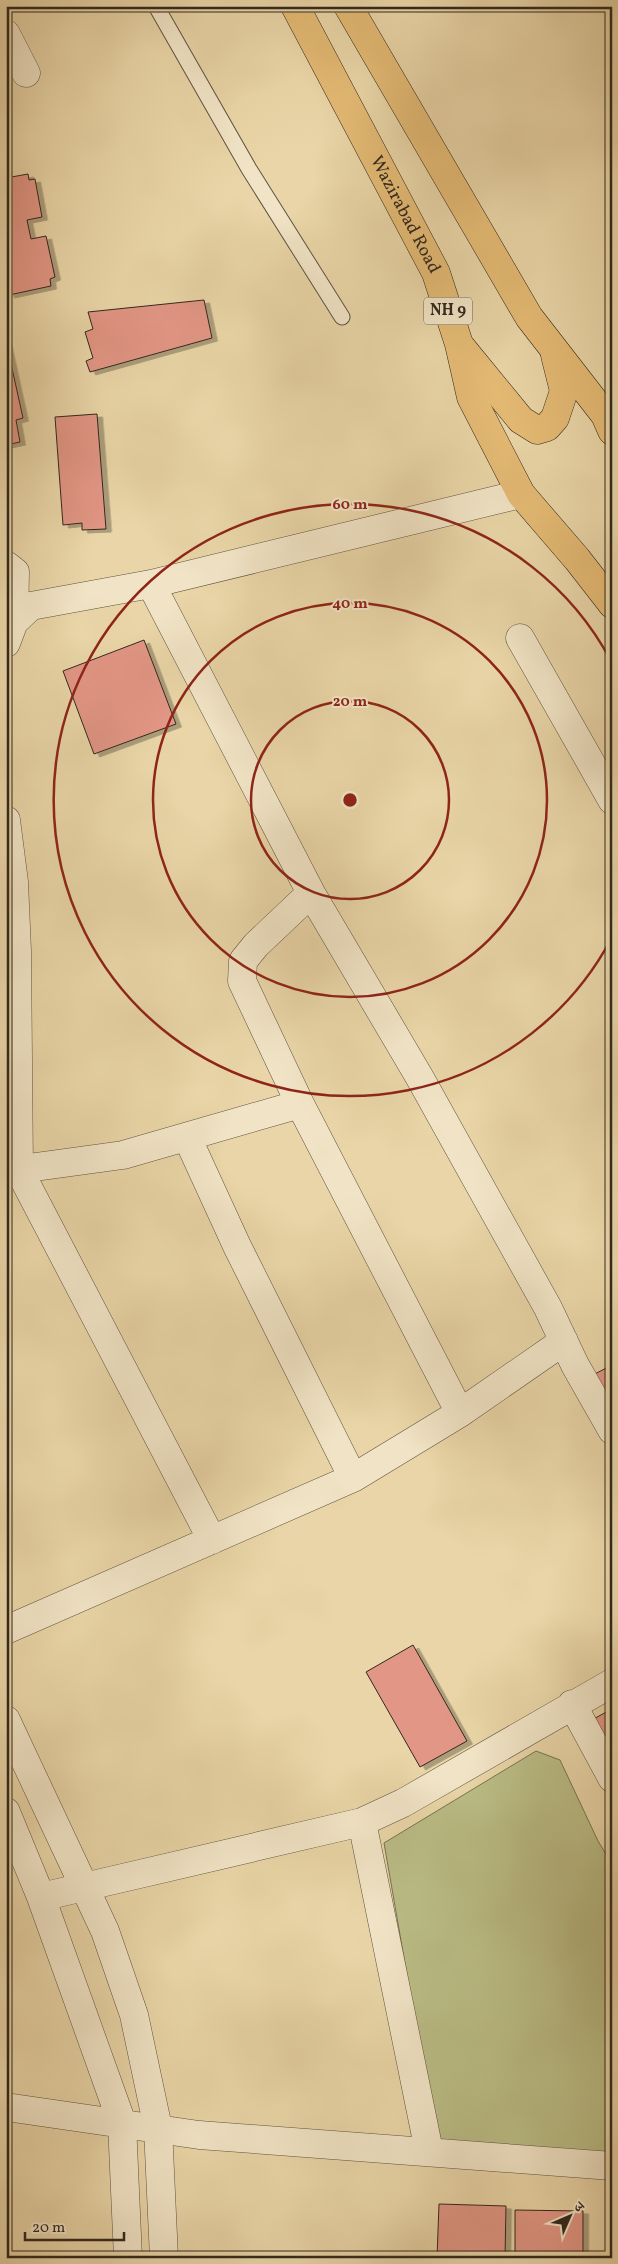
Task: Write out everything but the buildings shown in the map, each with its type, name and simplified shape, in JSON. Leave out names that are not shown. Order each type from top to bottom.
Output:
[{"type":"highway","name":"Wazirabad Road","points":[[296,6],[436,273],[459,344],[471,397],[520,494],[577,559],[612,604]]},
{"type":"highway","points":[[348,6],[530,316],[605,415],[612,431]]},
{"type":"highway","points":[[459,344],[521,420],[537,430],[547,428],[555,418],[564,391],[553,347]]},
{"type":"street","points":[[6,34],[26,73]]},
{"type":"street","points":[[10,633],[31,606],[104,591],[151,584],[520,494]]},
{"type":"street","points":[[6,565],[14,572],[10,633]]},
{"type":"street","points":[[151,584],[311,893],[420,1078],[612,1430]]},
{"type":"street","points":[[520,638],[612,800]]},
{"type":"street","points":[[6,820],[14,882],[12,951],[13,1170],[212,1540]]},
{"type":"street","points":[[311,893],[256,945],[243,962],[242,981],[300,1104],[460,1413]]},
{"type":"street","points":[[13,1170],[123,1155],[300,1104]]},
{"type":"street","points":[[187,1137],[237,1246],[353,1478]]},
{"type":"street","points":[[6,1630],[353,1478],[460,1413],[564,1341]]},
{"type":"street","points":[[41,1896],[362,1822],[404,1803],[572,1704],[612,1683]]},
{"type":"street","points":[[572,1704],[612,1778]]},
{"type":"street","points":[[6,1720],[105,1931],[131,2005],[158,2128],[164,2258]]},
{"type":"street","points":[[6,1812],[41,1896],[122,2123],[128,2258]]},
{"type":"street","points":[[362,1822],[429,2151]]},
{"type":"street","points":[[6,2107],[199,2135],[612,2166]]},
{"type":"lane","points":[[156,6],[250,169],[342,317]]},
{"type":"green space","points":[[536,1751],[560,1760],[598,1841],[612,1864],[612,2174],[440,2164],[384,1843]]}]
